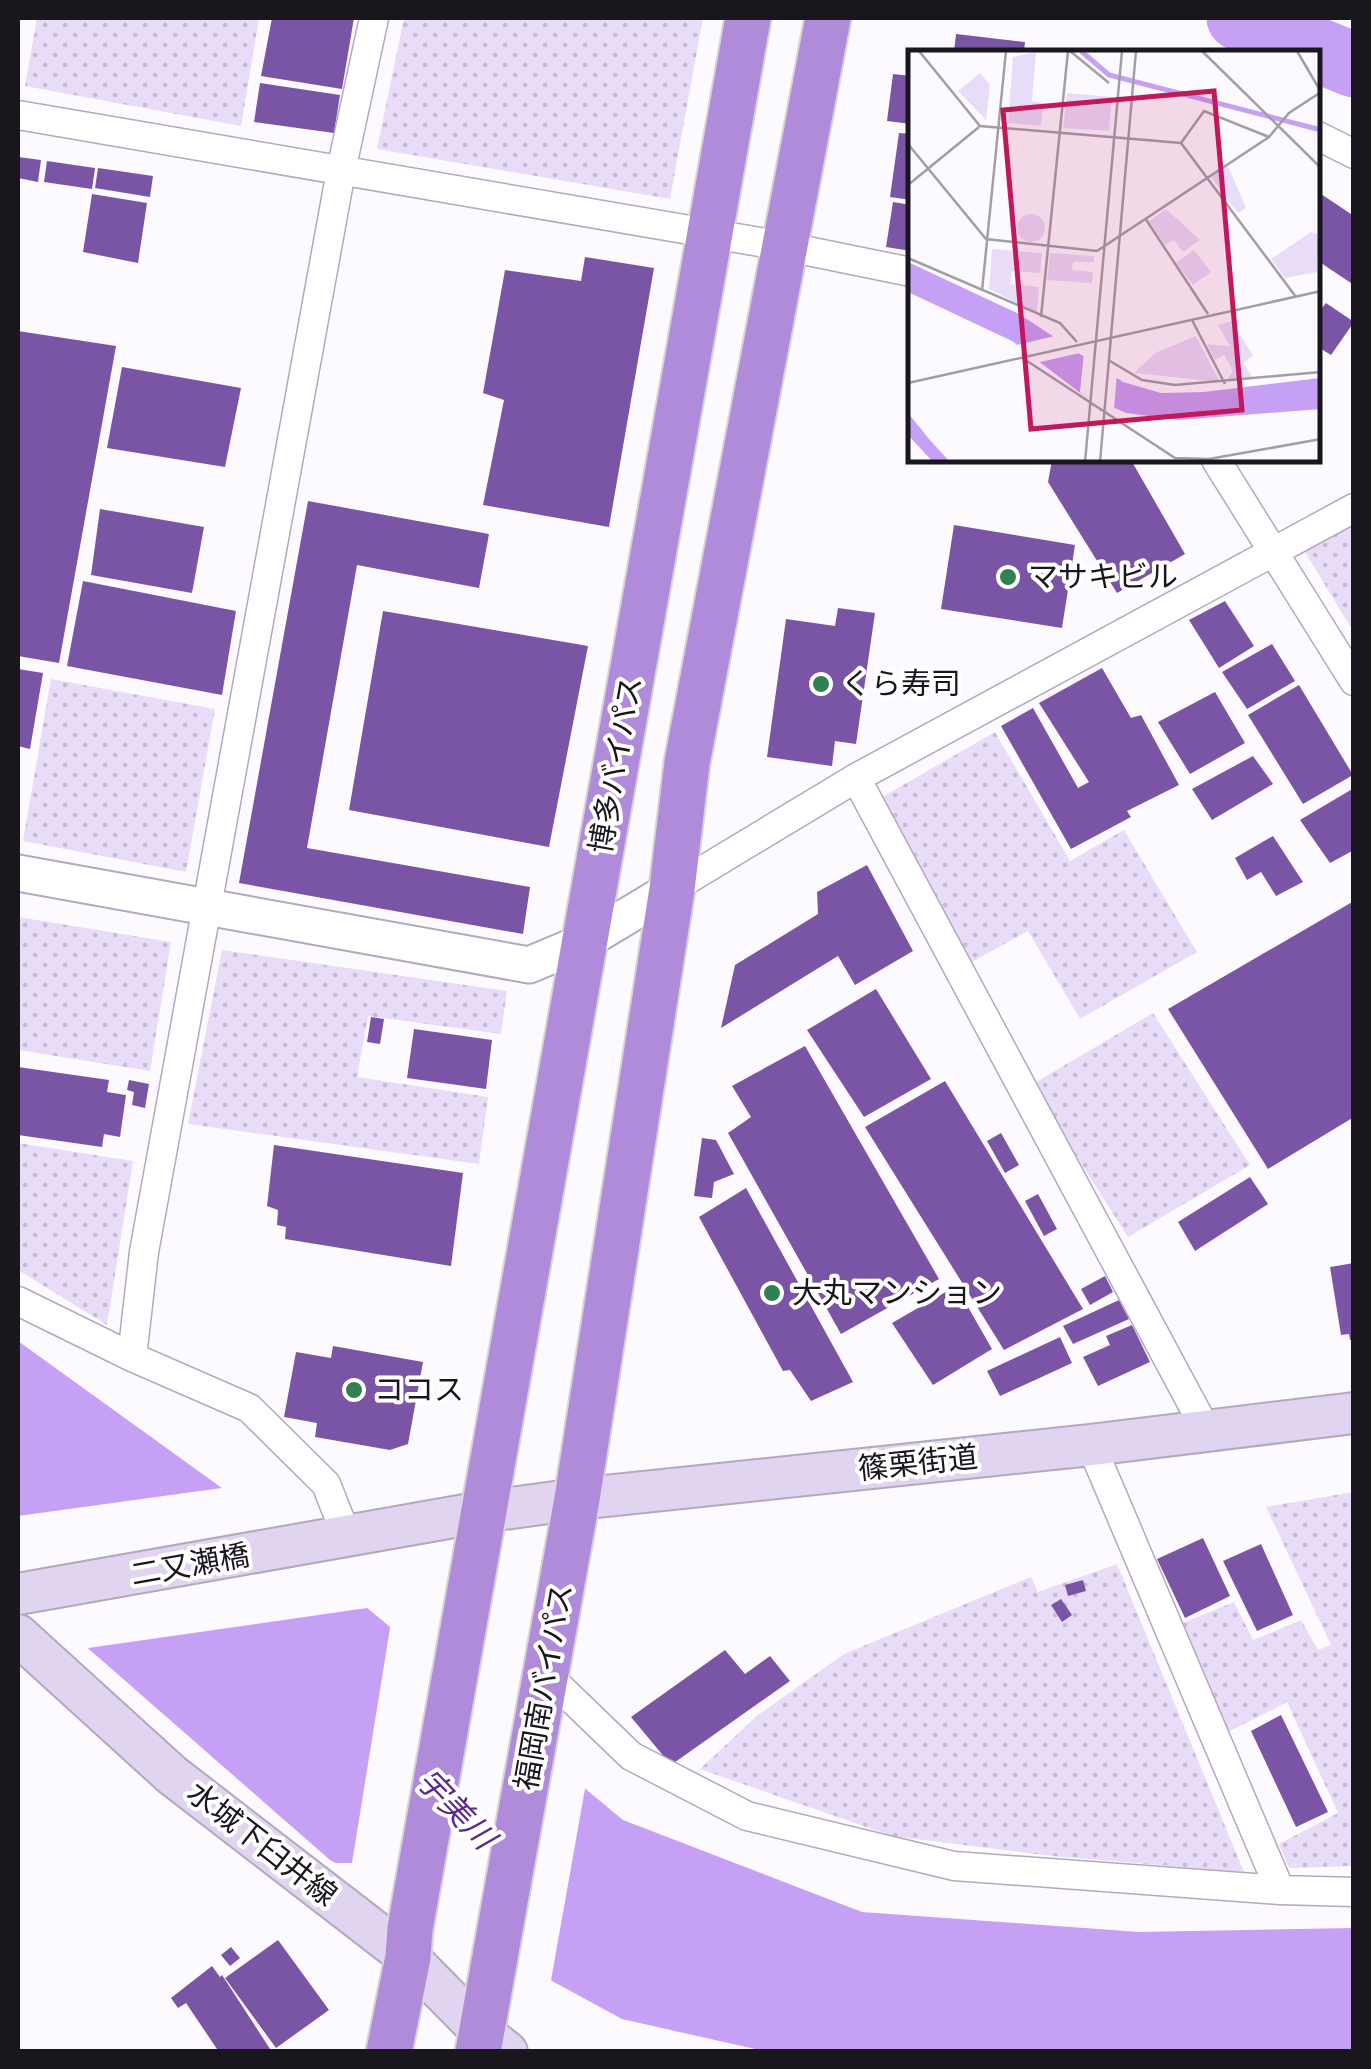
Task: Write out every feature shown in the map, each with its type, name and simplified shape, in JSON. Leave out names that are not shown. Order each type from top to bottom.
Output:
[{"type":"highway","name":"博多バイパス","points":[[482,1512],[748,18]]},
{"type":"highway","points":[[577,1499],[688,763],[828,18]]},
{"type":"highway","name":"福岡南バイパス","points":[[489,2045],[493,1964],[577,1499]]},
{"type":"highway","points":[[388,2052],[482,1512]]},
{"type":"main road","name":"篠栗街道","points":[[482,1512],[1354,1413]]},
{"type":"main road","name":"二又瀬橋","points":[[26,1593],[482,1512]]},
{"type":"main road","name":"水城下臼井線","points":[[18,1634],[172,1775],[409,1943],[489,2045]]},
{"type":"street","points":[[132,1357],[144,1252],[341,171],[374,18]]},
{"type":"street","points":[[18,115],[783,246],[908,271]]},
{"type":"street","points":[[1321,138],[1354,154]]},
{"type":"street","points":[[1217,462],[1354,682]]},
{"type":"street","points":[[18,873],[529,965],[584,942],[856,778],[1354,508]]},
{"type":"street","points":[[856,778],[1205,1428]]},
{"type":"street","points":[[18,1301],[249,1408],[326,1484],[346,1537]]},
{"type":"street","points":[[1091,1444],[1280,1890]]},
{"type":"street","points":[[546,1674],[631,1756],[747,1816],[954,1866],[1354,1892]]},
{"type":"shaded area","points":[[37,18],[259,18],[241,126],[25,86]]},
{"type":"shaded area","points":[[404,18],[703,18],[670,199],[377,149]]},
{"type":"shaded area","points":[[1353,526],[1353,631],[1305,552]]},
{"type":"shaded area","points":[[51,679],[215,709],[186,872],[23,841]]},
{"type":"shaded area","points":[[995,732],[1070,861],[1124,830],[1197,952],[1080,1019],[1028,931],[968,964],[879,799]]},
{"type":"shaded area","points":[[18,917],[171,942],[150,1071],[18,1050]]},
{"type":"shaded area","points":[[222,950],[507,991],[501,1034],[368,1016],[357,1077],[488,1097],[479,1164],[188,1124]]},
{"type":"shaded area","points":[[1153,1013],[1250,1165],[1128,1237],[1031,1085]]},
{"type":"shaded area","points":[[18,1143],[133,1161],[107,1325],[18,1270]]},
{"type":"shaded area","points":[[1353,1492],[1353,1866],[1289,1868],[1279,1844],[1338,1813],[1287,1702],[1228,1732],[1183,1623],[1234,1602],[1253,1640],[1301,1620],[1318,1650],[1331,1645],[1266,1507]]},
{"type":"shaded area","points":[[1117,1564],[1244,1872],[1052,1856],[892,1836],[700,1769],[758,1715],[844,1654],[1031,1577],[1038,1592]]},
{"type":"water","name":"宇美川","points":[[18,1341],[226,1491],[623,1820],[862,1912],[1139,1932],[1353,1928],[1353,2051],[768,2052],[622,2019],[330,1860],[18,1587]]},
{"type":"pier","points":[[229,1487],[374,1607],[81,1649],[18,1594],[18,1516]]},
{"type":"pier","points":[[391,1622],[586,1783],[550,1986],[361,1883],[336,1863],[352,1863]]},
{"type":"building","points":[[272,18],[354,18],[342,89],[261,76]]},
{"type":"building","points":[[956,34],[1025,42],[1024,50],[954,50]]},
{"type":"building","points":[[893,74],[908,76],[908,124],[887,121]]},
{"type":"building","points":[[260,83],[340,95],[334,133],[254,122]]},
{"type":"building","points":[[899,133],[908,134],[908,200],[890,197]]},
{"type":"building","points":[[18,157],[41,160],[38,182],[18,178]]},
{"type":"building","points":[[47,161],[95,168],[92,189],[44,182]]},
{"type":"building","points":[[98,168],[153,176],[150,197],[95,188]]},
{"type":"building","points":[[92,194],[147,203],[138,263],[83,252]]},
{"type":"building","points":[[1321,194],[1354,216],[1354,285],[1321,263]]},
{"type":"building","points":[[893,202],[908,204],[908,251],[886,247]]},
{"type":"building","points":[[585,257],[654,268],[609,527],[483,505],[504,400],[483,393],[505,270],[581,281]]},
{"type":"building","points":[[1326,303],[1354,322],[1331,355],[1321,349],[1321,309]]},
{"type":"building","points":[[18,331],[116,346],[59,663],[18,656]]},
{"type":"building","points":[[122,367],[241,388],[225,467],[107,448]]},
{"type":"building","points":[[1052,462],[1132,462],[1185,554],[1117,593],[1048,482]]},
{"type":"building","points":[[308,501],[489,534],[479,588],[357,565],[307,848],[530,887],[523,934],[239,883]]},
{"type":"building","points":[[100,509],[204,527],[192,593],[91,575]]},
{"type":"building","name":"マサキビル","points":[[954,525],[1075,545],[1062,628],[941,609]]},
{"type":"building","points":[[83,581],[236,611],[222,695],[67,666]]},
{"type":"building","points":[[1225,601],[1254,646],[1219,668],[1189,620]]},
{"type":"building","name":"くら寿司","points":[[838,608],[875,613],[856,744],[835,741],[832,766],[767,757],[786,619],[835,626]]},
{"type":"building","points":[[383,611],[588,646],[549,847],[349,810]]},
{"type":"building","points":[[1272,644],[1295,681],[1247,709],[1222,672]]},
{"type":"building","points":[[1102,668],[1131,718],[1141,715],[1179,785],[1127,811],[1131,817],[1071,849],[1001,726],[1033,708],[1078,788],[1089,782],[1039,703]]},
{"type":"building","points":[[18,669],[43,673],[30,749],[18,746]]},
{"type":"building","points":[[1299,685],[1353,775],[1303,804],[1248,715]]},
{"type":"building","points":[[1215,692],[1245,743],[1190,774],[1158,722]]},
{"type":"building","points":[[1253,756],[1273,784],[1212,820],[1192,789]]},
{"type":"building","points":[[1354,788],[1354,850],[1330,863],[1300,820]]},
{"type":"building","points":[[1273,836],[1303,882],[1276,896],[1261,872],[1247,880],[1235,858]]},
{"type":"building","points":[[867,865],[913,951],[855,985],[838,956],[721,1028],[735,965],[818,914],[817,892]]},
{"type":"building","points":[[1354,901],[1354,1117],[1268,1169],[1168,1009]]},
{"type":"building","points":[[876,989],[931,1079],[864,1117],[807,1030]]},
{"type":"building","points":[[371,1017],[384,1019],[380,1044],[367,1042]]},
{"type":"building","points":[[414,1029],[492,1040],[486,1089],[407,1078]]},
{"type":"building","points":[[805,1046],[939,1279],[841,1334],[728,1133],[751,1117],[732,1086]]},
{"type":"building","points":[[18,1067],[109,1080],[107,1092],[126,1095],[120,1137],[104,1134],[102,1147],[18,1135]]},
{"type":"building","points":[[129,1080],[149,1084],[145,1108],[132,1105],[134,1092],[127,1090]]},
{"type":"building","points":[[945,1081],[1083,1309],[1004,1350],[865,1127]]},
{"type":"building","points":[[1001,1133],[1019,1165],[1005,1173],[987,1141]]},
{"type":"building","points":[[702,1138],[716,1140],[734,1174],[714,1182],[712,1198],[694,1196]]},
{"type":"building","points":[[274,1145],[463,1173],[451,1266],[285,1239],[286,1227],[277,1225],[278,1210],[267,1206]]},
{"type":"building","points":[[1250,1177],[1268,1204],[1195,1251],[1178,1222]]},
{"type":"building","name":"大丸マンション","points":[[746,1188],[853,1382],[811,1401],[790,1370],[783,1371],[699,1217]]},
{"type":"building","points":[[1038,1194],[1057,1229],[1044,1236],[1025,1201]]},
{"type":"building","points":[[1354,1263],[1354,1340],[1350,1340],[1349,1334],[1341,1335],[1330,1267]]},
{"type":"building","points":[[1105,1276],[1113,1292],[1090,1305],[1081,1289]]},
{"type":"building","points":[[956,1286],[992,1349],[933,1385],[892,1323]]},
{"type":"building","points":[[1119,1300],[1129,1319],[1073,1344],[1063,1326]]},
{"type":"building","points":[[1132,1325],[1150,1362],[1098,1386],[1083,1357],[1110,1345],[1106,1336]]},
{"type":"building","points":[[1060,1337],[1072,1363],[1000,1396],[987,1371]]},
{"type":"building","name":"ココス","points":[[333,1346],[423,1362],[408,1444],[390,1450],[315,1437],[317,1423],[284,1417],[296,1352],[331,1358]]},
{"type":"building","points":[[1203,1538],[1230,1596],[1185,1618],[1157,1559]]},
{"type":"building","points":[[1261,1544],[1293,1615],[1257,1631],[1223,1561]]},
{"type":"building","points":[[1083,1580],[1086,1591],[1068,1596],[1065,1585]]},
{"type":"building","points":[[1061,1599],[1072,1615],[1062,1622],[1051,1605]]},
{"type":"building","points":[[725,1650],[745,1674],[770,1656],[790,1681],[671,1765],[631,1717]]},
{"type":"building","points":[[1281,1715],[1328,1812],[1296,1827],[1251,1731]]},
{"type":"building","points":[[278,1940],[329,2010],[276,2048],[225,1978]]},
{"type":"building","points":[[231,1947],[240,1958],[230,1966],[221,1955]]},
{"type":"building","points":[[212,1966],[222,1975],[272,2052],[219,2052],[186,2003],[178,2008],[171,1998]]},
{"type":"waterway","points":[[1239,18],[1317,50]]},
{"type":"waterway","points":[[1321,52],[1354,65]]},
{"type":"place","name":"マサキビル","points":[[1008,577]]},
{"type":"place","name":"くら寿司","points":[[821,684]]},
{"type":"place","name":"大丸マンション","points":[[772,1293]]},
{"type":"place","name":"ココス","points":[[354,1390]]}]
